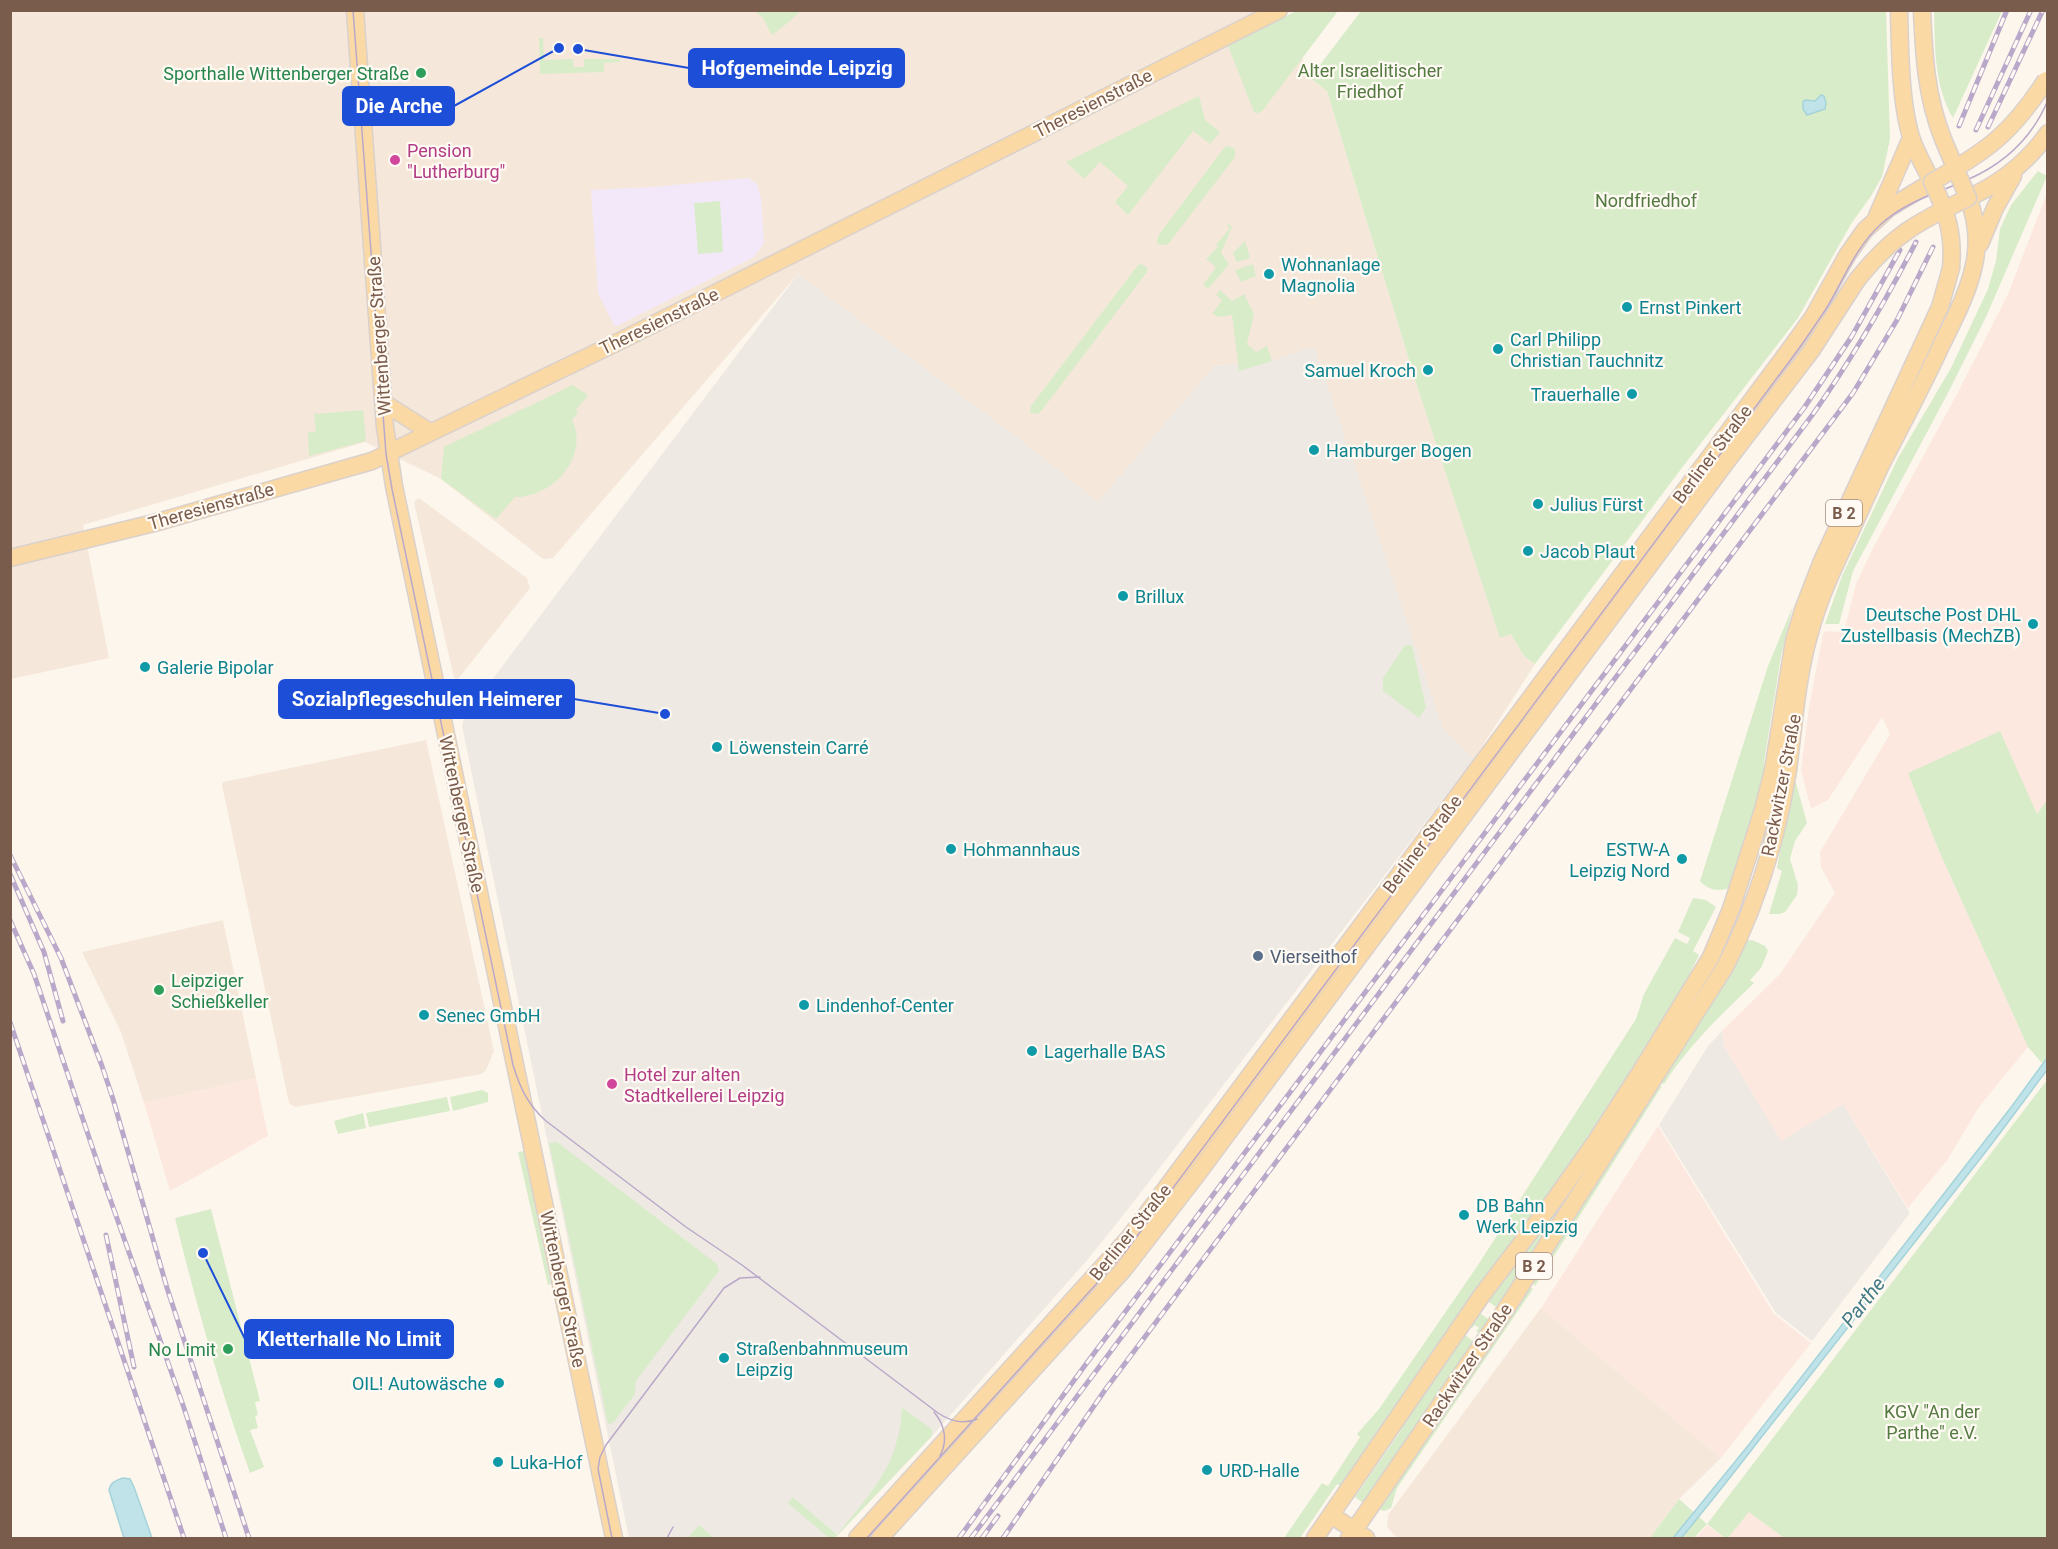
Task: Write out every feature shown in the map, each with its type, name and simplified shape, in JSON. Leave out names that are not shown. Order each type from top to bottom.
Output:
[{"type":"main road","name":"Wittenberger Straße","points":[[356,10],[388,453],[614,1539]]},
{"type":"main road","name":"Theresienstraße","points":[[10,558],[195,511],[372,461],[622,340],[1279,10]]},
{"type":"main road","name":"B 2","points":[[1899,10],[1903,84],[1911,138],[1944,209]]},
{"type":"main road","name":"B 2","points":[[1922,10],[1926,82],[1937,124],[1956,168]]},
{"type":"main road","name":"Berliner Straße","points":[[857,1539],[1129,1238],[1793,345],[1813,317],[1856,242],[1875,220],[1901,200],[1994,144],[2019,119],[2047,78]]},
{"type":"main road","points":[[1975,259],[1997,203],[2018,168],[2048,133]]},
{"type":"main road","points":[[1875,220],[1911,138]]},
{"type":"main road","name":"Rackwitzer Straße","points":[[1356,1536],[1542,1254],[1725,967],[1740,938],[1756,897],[1777,825],[1805,652],[1815,614],[1875,477],[1918,395],[1967,290],[1975,259],[1976,228],[1968,198],[1956,168]]},
{"type":"main road","name":"Berliner Straße","points":[[880,1539],[1124,1269],[1196,1176],[1811,351],[1857,280],[1893,241],[1914,225],[1995,184],[2018,168]]},
{"type":"main road","name":"Rackwitzer Straße","points":[[1315,1539],[1482,1295],[1596,1141],[1711,957],[1735,900],[1762,810],[1774,761],[1794,641],[1803,610],[1827,550],[1940,307],[1951,268],[1952,240],[1950,224],[1944,209]]},
{"type":"main road","points":[[384,403],[430,432]]},
{"type":"main road","points":[[1331,1515],[1356,1536]]},
{"type":"shaded area","points":[[10,11],[1285,11],[1310,78],[1327,91],[1417,386],[1500,637],[1511,634],[1524,656],[1535,664],[1474,759],[1443,730],[1314,346],[1272,361],[1214,366],[1098,502],[1023,442],[798,274],[553,558],[543,559],[441,479],[365,442],[83,525],[109,658],[11,679]]},
{"type":"shaded area","points":[[748,178],[757,184],[761,198],[764,243],[754,257],[615,327],[598,293],[591,190]]},
{"type":"shaded area","points":[[2047,193],[2047,800],[2037,814],[1908,773],[1939,851],[2028,1047],[1979,1107],[1948,1159],[1908,1208],[1843,1104],[1781,1142],[1724,1046],[1722,1031],[1780,974],[1835,893],[1821,867],[1820,852],[1890,734],[1882,717],[1828,800],[1811,809],[1801,770],[1809,707],[1823,634],[1827,631],[1838,632],[1845,628],[1856,584],[2008,294]]},
{"type":"shaded area","points":[[798,274],[1023,442],[1098,502],[1214,366],[1272,361],[1314,346],[1443,729],[1474,759],[1089,1258],[932,1436],[835,1538],[629,1538],[462,726],[464,718],[479,697]]},
{"type":"shaded area","points":[[419,498],[527,578],[530,588],[458,679],[454,678],[414,502]]},
{"type":"shaded area","points":[[426,740],[494,1051],[482,1074],[295,1107],[289,1103],[223,782]]},
{"type":"shaded area","points":[[223,920],[256,1078],[144,1103],[121,1032],[82,952]]},
{"type":"shaded area","points":[[1722,1031],[1724,1046],[1781,1141],[1843,1104],[1910,1213],[1812,1341],[1776,1313],[1659,1125],[1708,1046]]},
{"type":"shaded area","points":[[256,1078],[268,1136],[170,1191],[144,1103]]},
{"type":"shaded area","points":[[1658,1126],[1774,1314],[1811,1343],[1721,1458],[1541,1308]]},
{"type":"shaded area","points":[[1541,1308],[1721,1458],[1679,1499],[1650,1538],[1397,1538],[1387,1527],[1388,1515]]},
{"type":"shaded area","points":[[1749,1511],[1784,1538],[1728,1538]]},
{"type":"shaded area","points":[[1707,1525],[1725,1538],[1696,1538]]},
{"type":"green space","points":[[755,11],[800,11],[772,35],[762,17]]},
{"type":"green space","points":[[1297,11],[1338,11],[1263,110],[1259,113],[1254,112],[1228,46],[1236,39]]},
{"type":"green space","name":"Nordfriedhof","points":[[1361,11],[1886,11],[1890,139],[1882,177],[1851,224],[1798,318],[1535,664],[1524,656],[1511,634],[1500,638],[1417,386],[1327,91],[1310,78]]},
{"type":"green space","points":[[1934,11],[2002,11],[1953,118],[1939,80],[1935,52]]},
{"type":"green space","points":[[539,38],[543,38],[544,60],[573,59],[574,67],[584,67],[584,59],[620,59],[620,62],[604,63],[604,72],[540,74]]},
{"type":"green space","points":[[1199,96],[1205,120],[1220,132],[1210,144],[1193,131],[1128,215],[1115,202],[1128,186],[1100,162],[1084,179],[1066,162]]},
{"type":"green space","points":[[1228,146],[1235,149],[1235,157],[1169,243],[1160,245],[1157,243],[1158,236],[1224,148]]},
{"type":"green space","points":[[2038,171],[2047,176],[1986,317],[1853,571],[1839,624],[1825,624],[1842,576],[1898,458],[1951,368],[1988,289],[1996,261],[2000,229],[2011,205]]},
{"type":"green space","points":[[720,201],[723,252],[698,254],[694,203]]},
{"type":"green space","points":[[1228,224],[1232,227],[1221,253],[1229,264],[1208,289],[1203,285],[1216,267],[1206,259],[1218,247],[1216,245],[1230,228]]},
{"type":"green space","points":[[1245,241],[1250,258],[1237,262],[1233,253]]},
{"type":"green space","points":[[1141,264],[1147,267],[1147,272],[1042,410],[1038,414],[1030,413],[1031,406]]},
{"type":"green space","points":[[1253,264],[1256,276],[1241,282],[1235,270]]},
{"type":"green space","points":[[1220,290],[1232,301],[1244,294],[1254,314],[1247,344],[1256,352],[1267,346],[1272,361],[1239,371],[1232,315],[1219,317],[1212,314],[1222,300],[1216,295]]},
{"type":"green space","points":[[573,385],[588,395],[576,410],[578,412],[572,420],[576,434],[576,448],[572,461],[554,483],[542,491],[515,497],[496,519],[441,479],[444,447]]},
{"type":"green space","points":[[363,410],[366,441],[309,456],[308,433],[316,431],[314,414]]},
{"type":"green space","points":[[1793,606],[1781,656],[1764,762],[1765,774],[1732,887],[1723,890],[1711,889],[1700,881],[1768,666]]},
{"type":"green space","points":[[1405,645],[1412,645],[1426,708],[1419,718],[1383,691],[1383,678]]},
{"type":"green space","points":[[2000,731],[2037,814],[2047,800],[2048,1056],[2042,1063],[2028,1047],[1939,851],[1908,773]]},
{"type":"green space","points":[[1792,778],[1796,783],[1807,823],[1795,841],[1790,859],[1798,885],[1797,895],[1785,912],[1769,914],[1782,871],[1777,868]]},
{"type":"green space","points":[[1693,898],[1706,900],[1716,907],[1693,951],[1699,955],[1674,1006],[1584,1147],[1342,1487],[1337,1484],[1300,1538],[1284,1538],[1322,1483],[1328,1486],[1360,1437],[1357,1434],[1379,1409],[1476,1268],[1636,1019],[1644,994],[1675,938],[1687,944],[1690,938],[1678,932]]},
{"type":"green space","points":[[1752,940],[1765,946],[1768,951],[1761,968],[1750,980],[1754,983],[1695,1043],[1664,1084],[1658,1081],[1746,941]]},
{"type":"green space","name":"KGV \"An der Parthe\" e.V.","points":[[2047,1080],[2047,1538],[1784,1538],[1749,1512],[1728,1538],[1707,1524]]},
{"type":"green space","points":[[1656,1085],[1662,1086],[1535,1286],[1532,1281]]},
{"type":"green space","points":[[482,1090],[488,1093],[488,1102],[453,1111],[450,1097]]},
{"type":"green space","points":[[447,1097],[450,1111],[369,1127],[366,1113]]},
{"type":"green space","points":[[363,1113],[366,1128],[338,1134],[334,1121]]},
{"type":"green space","points":[[1619,1116],[1499,1309],[1486,1300]]},
{"type":"green space","points":[[557,1142],[717,1264],[719,1271],[636,1381],[635,1394],[613,1423],[608,1424],[549,1143]]},
{"type":"green space","points":[[524,1151],[551,1284],[548,1285],[518,1152]]},
{"type":"green space","name":"No Limit","points":[[211,1209],[260,1401],[255,1402],[258,1428],[250,1430],[264,1467],[250,1473],[209,1346],[175,1218]]},
{"type":"green space","points":[[1529,1287],[1533,1289],[1397,1488],[1391,1508],[1384,1511],[1378,1509]]},
{"type":"green space","points":[[1477,1311],[1491,1321],[1481,1335],[1476,1331],[1479,1328],[1475,1325],[1472,1328],[1468,1325]]},
{"type":"green space","points":[[1462,1333],[1476,1343],[1366,1505],[1355,1497],[1400,1432],[1420,1395]]},
{"type":"green space","points":[[902,1408],[932,1429],[932,1436],[835,1538],[829,1538],[788,1503],[793,1497],[837,1535],[872,1491],[889,1462],[900,1428]]},
{"type":"green space","points":[[1679,1499],[1707,1524],[1694,1538],[1650,1538]]},
{"type":"green space","points":[[699,1525],[714,1538],[688,1538]]},
{"type":"water","points":[[1821,95],[1824,96],[1826,103],[1825,109],[1807,115],[1803,109],[1803,102],[1805,100],[1815,101]]},
{"type":"water","name":"Parthe","points":[[2047,1058],[2047,1070],[1991,1145],[1711,1502],[1681,1538],[1673,1538],[1747,1447]]},
{"type":"water","points":[[123,1478],[130,1479],[134,1487],[152,1538],[124,1538],[109,1490],[114,1482]]},
{"type":"tram line","points":[[353,10],[386,454],[513,1065],[522,1089],[534,1109],[546,1121],[938,1413],[957,1421],[967,1422],[977,1419]]},
{"type":"tram line","points":[[867,1538],[1126,1251],[1794,356],[1826,309],[1856,254],[1871,234],[1901,210],[1969,179],[2006,156],[2026,137],[2048,100]]},
{"type":"tram line","points":[[612,1538],[598,1469],[600,1457],[606,1445],[724,1288],[740,1278],[760,1277]]},
{"type":"tram line","points":[[934,1412],[941,1422],[945,1439],[940,1456]]},
{"type":"tram line","points":[[667,1538],[673,1527]]},
{"type":"railway","points":[[1959,126],[2007,10]]},
{"type":"railway","points":[[1976,130],[2031,10]]},
{"type":"railway","points":[[1988,127],[2043,10]]},
{"type":"railway","points":[[971,1538],[1813,414],[1868,330],[1916,242]]},
{"type":"railway","points":[[1003,1538],[1105,1390],[1853,393],[1897,320],[1933,247]]},
{"type":"railway","points":[[959,1538],[1086,1364],[1804,408],[1852,336],[1900,250]]},
{"type":"railway","points":[[10,855],[61,958],[102,1066],[167,1288],[249,1538]]},
{"type":"railway","points":[[10,874],[44,952],[63,1021]]},
{"type":"railway","points":[[10,920],[34,974],[184,1408],[226,1538]]},
{"type":"railway","points":[[10,1022],[184,1538]]},
{"type":"railway","points":[[106,1235],[134,1367]]},
{"type":"railway","points":[[982,1538],[998,1516]]},
{"type":"place","name":"Die Arche","points":[[559,48]]},
{"type":"place","name":"Hofgemeinde Leipzig","points":[[578,49]]},
{"type":"place","name":"Sporthalle Wittenberger Straße","points":[[421,73]]},
{"type":"place","name":"Pension \"Lutherburg\"","points":[[395,160]]},
{"type":"place","name":"Wohnanlage Magnolia","points":[[1269,274]]},
{"type":"place","name":"Ernst Pinkert","points":[[1627,307]]},
{"type":"place","name":"Carl Philipp Christian Tauchnitz","points":[[1498,349]]},
{"type":"place","name":"Samuel Kroch","points":[[1428,370]]},
{"type":"place","name":"Trauerhalle","points":[[1632,394]]},
{"type":"place","name":"Hamburger Bogen","points":[[1314,450]]},
{"type":"place","name":"Julius Fürst","points":[[1538,504]]},
{"type":"place","name":"Jacob Plaut","points":[[1528,551]]},
{"type":"place","name":"Brillux","points":[[1123,596]]},
{"type":"place","name":"Deutsche Post DHL Zustellbasis (MechZB)","points":[[2033,624]]},
{"type":"place","name":"Galerie Bipolar","points":[[145,667]]},
{"type":"place","name":"Sozialpflegeschulen Heimerer","points":[[665,714]]},
{"type":"place","name":"Löwenstein Carré","points":[[717,747]]},
{"type":"place","name":"Hohmannhaus","points":[[951,849]]},
{"type":"place","name":"ESTW-A Leipzig Nord","points":[[1682,859]]},
{"type":"place","name":"Vierseithof","points":[[1258,956]]},
{"type":"place","name":"Leipziger Schießkeller","points":[[159,990]]},
{"type":"place","name":"Lindenhof-Center","points":[[804,1005]]},
{"type":"place","name":"Senec GmbH","points":[[424,1015]]},
{"type":"place","name":"Lagerhalle BAS","points":[[1032,1051]]},
{"type":"place","name":"Hotel zur alten Stadtkellerei Leipzig","points":[[612,1084]]},
{"type":"place","name":"DB Bahn Werk Leipzig","points":[[1464,1215]]},
{"type":"place","name":"Kletterhalle No Limit","points":[[203,1253]]},
{"type":"place","name":"No Limit","points":[[228,1349]]},
{"type":"place","name":"Straßenbahnmuseum Leipzig","points":[[724,1358]]},
{"type":"place","name":"OIL! Autowäsche","points":[[499,1383]]},
{"type":"place","name":"Luka-Hof","points":[[498,1462]]},
{"type":"place","name":"URD-Halle","points":[[1207,1470]]},
{"type":"park label","name":"Alter Israelitischer Friedhof","points":[[1370,80]]}]
